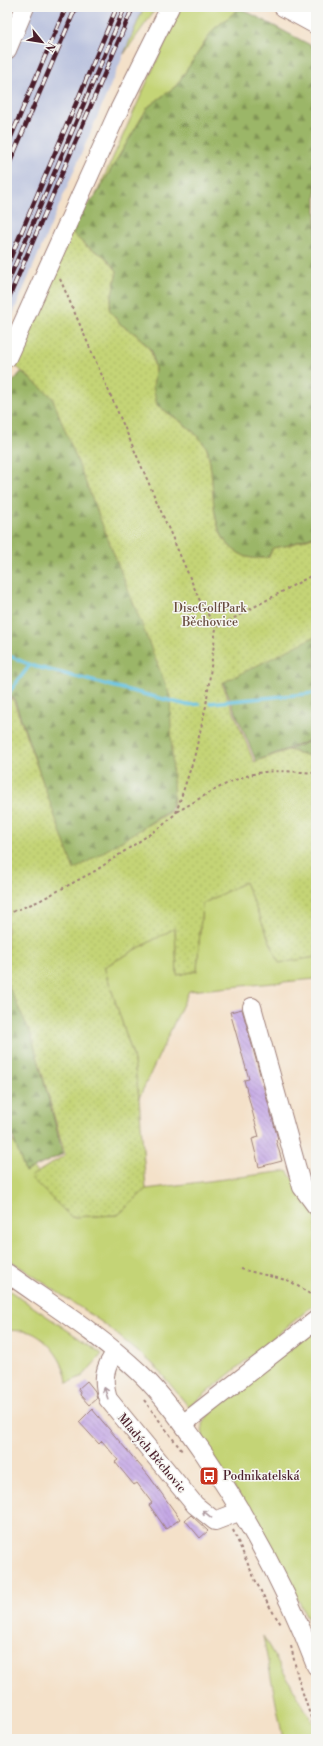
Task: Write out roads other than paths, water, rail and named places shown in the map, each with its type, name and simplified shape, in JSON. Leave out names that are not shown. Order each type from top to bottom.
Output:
[{"type":"street","points":[[7,50],[25,7]]},
{"type":"street","points":[[7,358],[117,114],[170,7]]},
{"type":"street","points":[[283,7],[316,25]]},
{"type":"street","points":[[252,1007],[302,1187],[315,1203]]},
{"type":"street","points":[[7,1273],[79,1323],[116,1352],[141,1374],[184,1424],[242,1511],[270,1561],[287,1596],[316,1666]]},
{"type":"street","points":[[184,1424],[316,1320]]},
{"type":"street","name":"Mladých Běchovic","points":[[116,1352],[110,1360],[104,1375],[104,1388],[108,1399],[200,1509],[215,1521],[242,1511]]},
{"type":"waterway","points":[[7,655],[33,666],[187,705],[199,704]]},
{"type":"waterway","points":[[7,695],[30,665]]},
{"type":"waterway","points":[[210,703],[316,693]]},
{"type":"railway","points":[[7,146],[66,7]]},
{"type":"railway","points":[[7,169],[76,7]]},
{"type":"railway","points":[[7,266],[117,7]]},
{"type":"railway","points":[[7,284],[125,7]]},
{"type":"railway","points":[[7,302],[133,7]]},
{"type":"place","name":"Podnikatelská","points":[[209,1476]]},
{"type":"park label","name":"DiscGolfPark Běchovice","points":[[210,615]]}]
